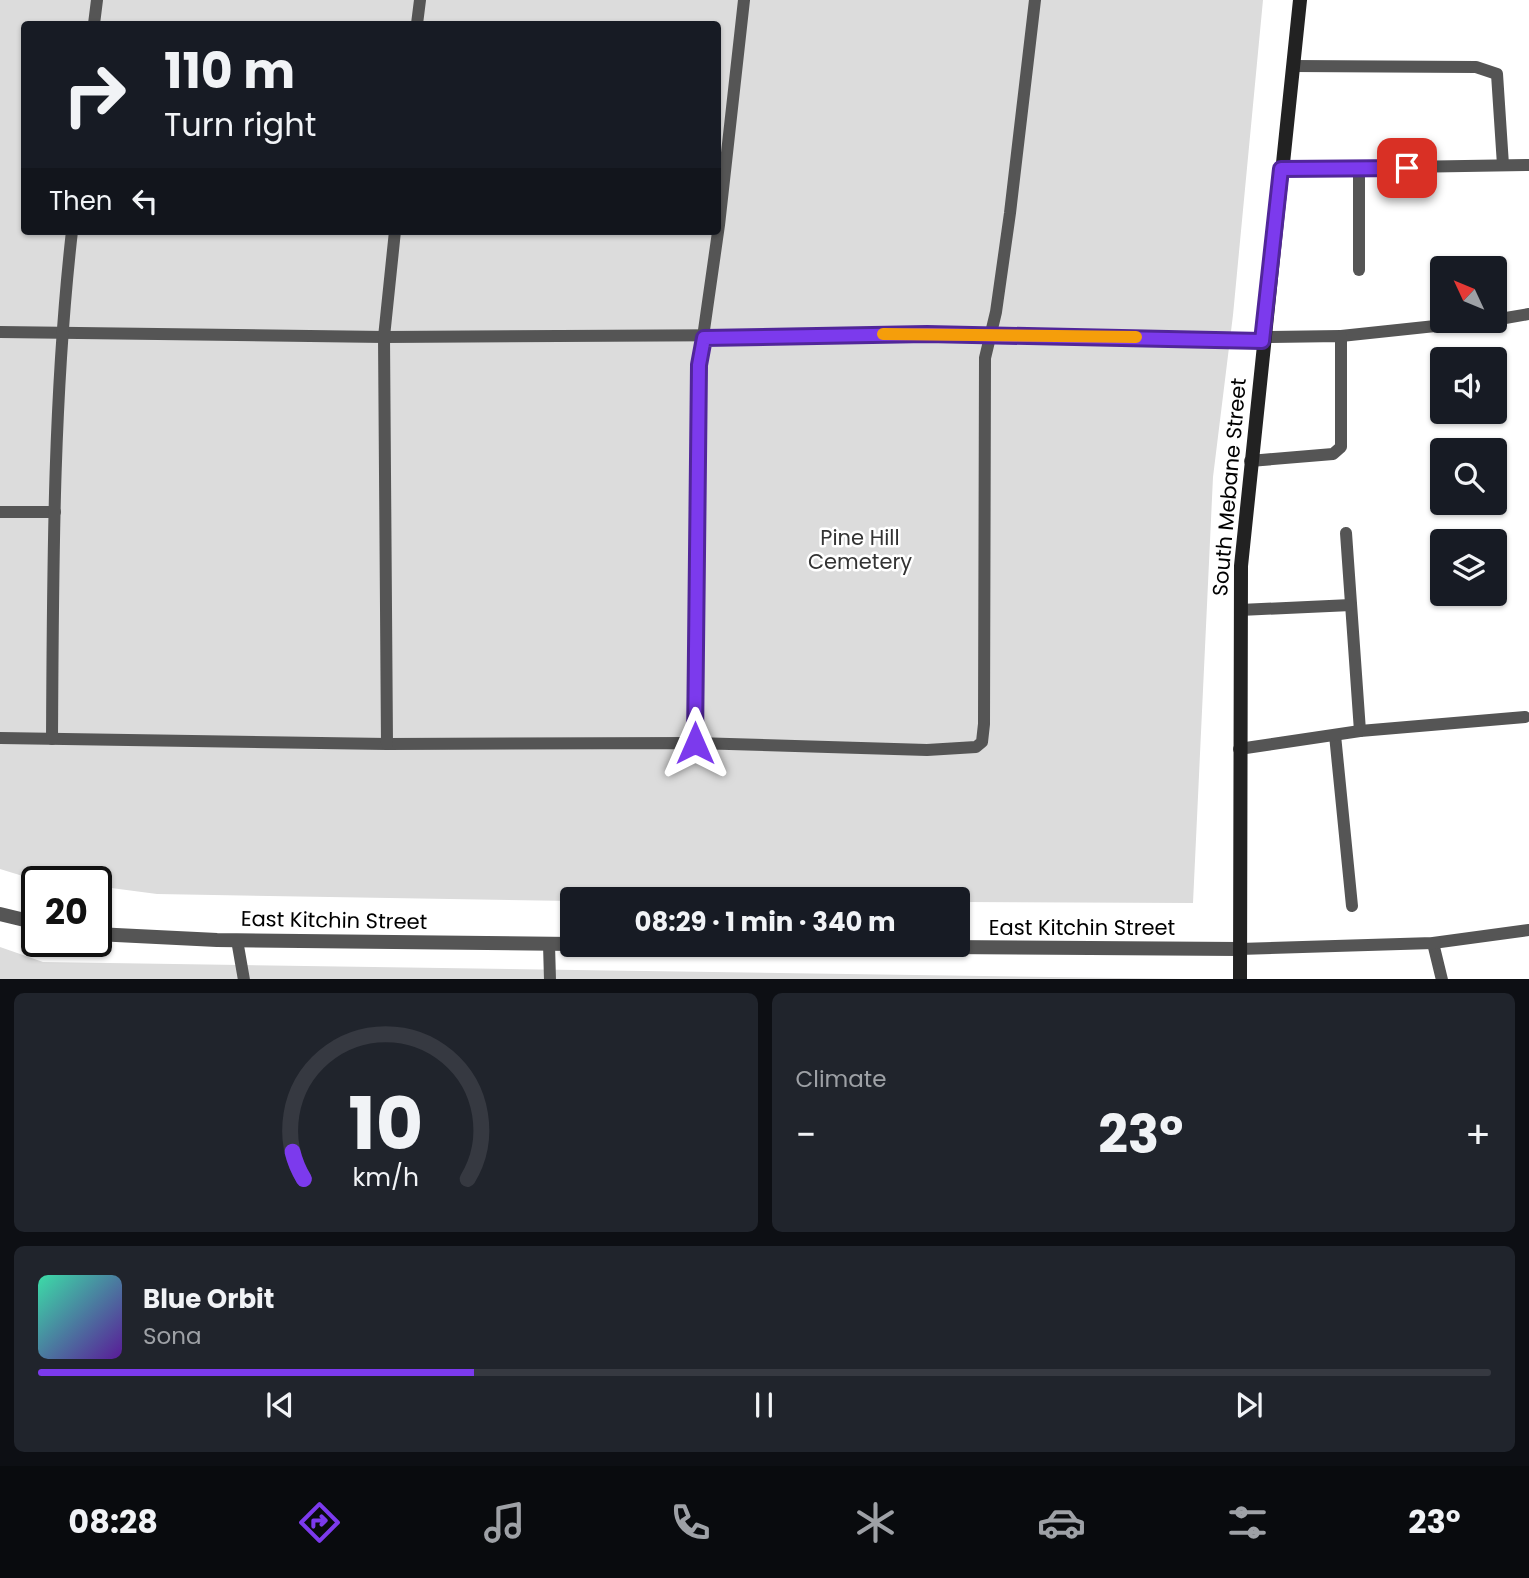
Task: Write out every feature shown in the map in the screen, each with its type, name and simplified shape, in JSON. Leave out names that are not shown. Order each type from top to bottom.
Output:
[{"type":"street","name":"South Mebane Street","points":[[1240,979],[1240,610],[1262,339],[1300,0]]},
{"type":"street","points":[[0,914],[21,919]]},
{"type":"street","name":"East Kitchin Street","points":[[112,935],[237,940],[560,944]]},
{"type":"street","name":"East Kitchin Street","points":[[970,947],[1239,949]]},
{"type":"lane","points":[[94,21],[97,0]]},
{"type":"lane","points":[[417,21],[420,0]]},
{"type":"lane","points":[[721,194],[744,0]]},
{"type":"lane","points":[[0,738],[387,744],[695,743],[927,750],[976,747],[982,742],[985,358],[996,312],[1010,213],[1035,0]]},
{"type":"lane","points":[[1293,66],[1476,66],[1497,74],[1503,165]]},
{"type":"lane","points":[[1281,169],[1529,165]]},
{"type":"lane","points":[[1359,169],[1359,270]]},
{"type":"lane","points":[[52,739],[61,332],[72,235]]},
{"type":"lane","points":[[387,744],[384,337],[395,235]]},
{"type":"lane","points":[[695,743],[699,365],[716,235]]},
{"type":"lane","points":[[1507,318],[1529,314]]},
{"type":"lane","points":[[0,332],[704,338],[927,334],[1262,339],[1340,336],[1430,327]]},
{"type":"lane","points":[[1250,461],[1333,454],[1341,447],[1340,336]]},
{"type":"lane","points":[[0,512],[55,512]]},
{"type":"lane","points":[[1346,533],[1360,731]]},
{"type":"lane","points":[[1240,610],[1351,605]]},
{"type":"lane","points":[[1238,749],[1360,731],[1525,717]]},
{"type":"lane","points":[[1335,735],[1352,906]]},
{"type":"lane","points":[[1239,949],[1433,943],[1529,930]]},
{"type":"lane","points":[[237,940],[244,979]]},
{"type":"lane","points":[[1433,943],[1442,979]]},
{"type":"lane","points":[[549,944],[550,979]]},
{"type":"green space","name":"Pine Hill Cemetery","points":[[0,0],[1263,0],[1233,315],[1213,477],[1193,903],[970,902],[970,887],[560,887],[560,901],[157,894],[112,888],[112,866],[21,866],[21,875],[0,869]]},
{"type":"green space","points":[[0,947],[21,954],[21,957],[43,962],[1186,979],[0,979]]},
{"type":"slow traffic","points":[[883,334],[1136,337]]},
{"type":"route","points":[[695,743],[699,365],[704,338],[927,334],[1262,341],[1281,169],[1407,168]]}]
